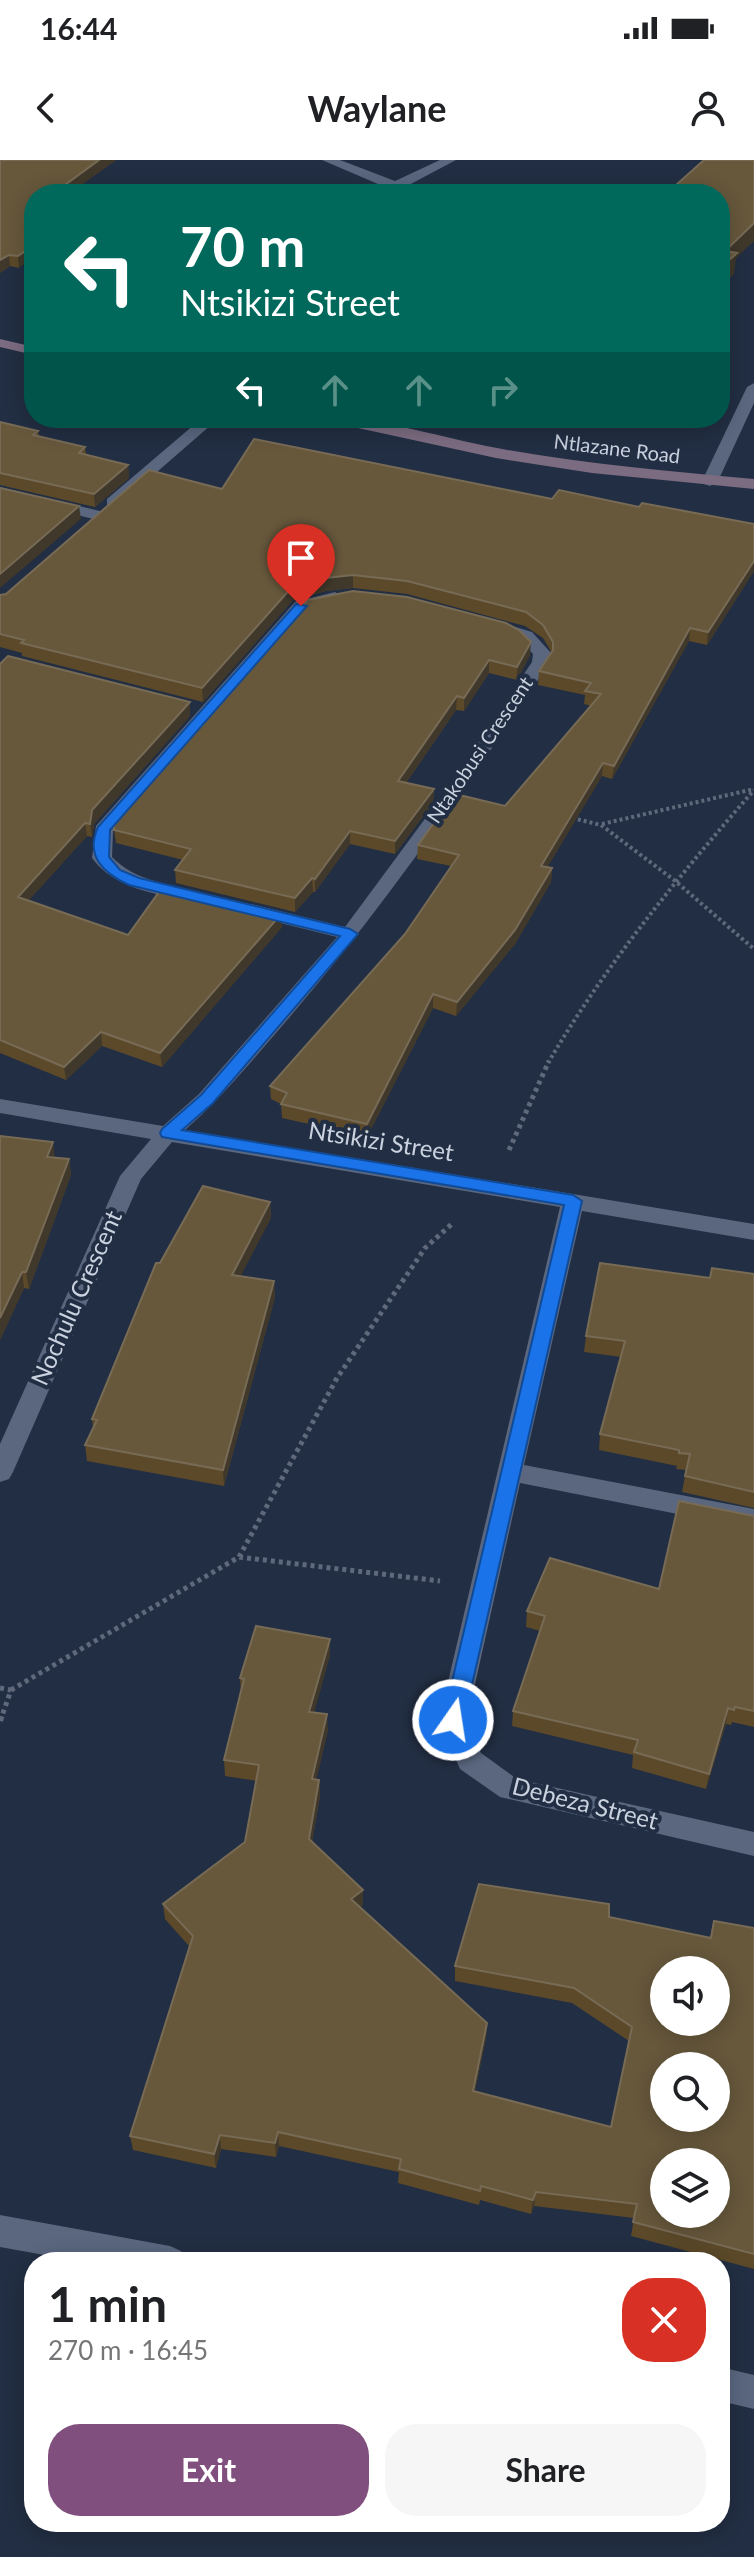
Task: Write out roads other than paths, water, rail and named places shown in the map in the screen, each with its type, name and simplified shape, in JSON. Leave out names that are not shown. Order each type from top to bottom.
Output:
[{"type":"street","points":[[328,160],[390,184]]},
{"type":"street","points":[[399,184],[450,160]]},
{"type":"street","points":[[0,343],[24,349]]},
{"type":"street","points":[[710,481],[754,387]]},
{"type":"street","points":[[0,492],[92,520],[199,428]]},
{"type":"street","name":"Ntlazane Road","points":[[381,428],[496,453],[592,468],[754,484]]},
{"type":"street","points":[[350,934],[134,882],[115,873],[102,858],[100,844],[103,830],[199,709],[301,606],[320,599],[356,596]]},
{"type":"street","name":"Ntakobusi Crescent","points":[[168,1133],[207,1099],[350,934],[454,792],[541,662],[542,653],[526,636],[469,619]]},
{"type":"street","name":"Ntsikizi Street","points":[[0,1106],[754,1232]]},
{"type":"street","name":"Nochulu Crescent","points":[[0,1472],[131,1176],[168,1133]]},
{"type":"street","name":"Debeza Street","points":[[573,1201],[453,1720],[470,1761],[510,1789],[754,1844]]},
{"type":"street","points":[[511,1472],[754,1519]]},
{"type":"street","points":[[0,2231],[115,2252]]},
{"type":"street","points":[[730,2386],[754,2392]]}]
